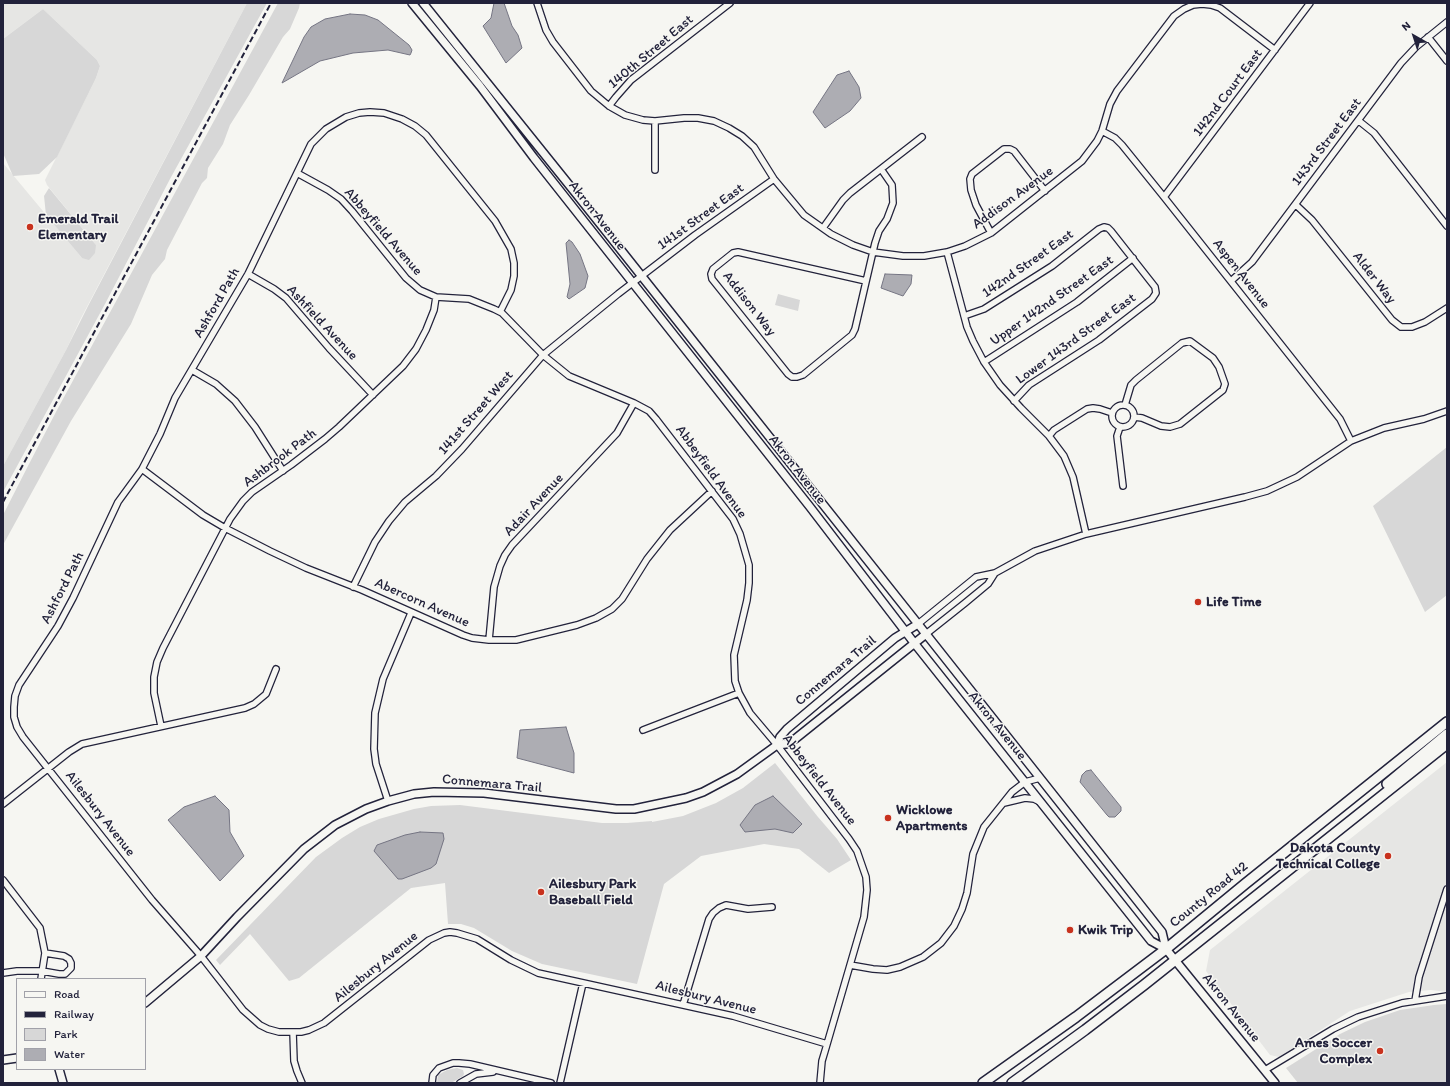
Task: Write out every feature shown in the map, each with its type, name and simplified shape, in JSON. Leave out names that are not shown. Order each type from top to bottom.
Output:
[{"type":"highway","name":"County Road 42","points":[[983,1083],[1076,1017],[1166,949],[1447,722]]},
{"type":"highway","points":[[1374,801],[1396,776],[1447,734]]},
{"type":"highway","points":[[1012,1083],[1085,1030],[1175,960],[1447,744]]},
{"type":"street","name":"Akron Avenue","points":[[412,3],[480,86],[915,644],[1151,941],[1166,949],[1275,1083]]},
{"type":"street","name":"Akron Avenue","points":[[423,3],[642,276],[1162,932],[1166,949]]},
{"type":"street","name":"Addison Avenue","points":[[537,3],[546,30],[553,42],[591,91],[608,106],[631,117],[656,121],[698,118],[714,121],[729,128],[742,136],[754,147],[760,154],[774,179],[804,215],[822,228],[853,245],[873,252],[895,256],[914,257],[947,252],[965,246],[991,233],[1082,161],[1097,141],[1110,104],[1117,91],[1174,16],[1184,9],[1193,5],[1202,4],[1220,8],[1275,50]]},
{"type":"street","name":"140th Street East","points":[[608,106],[632,80],[730,3]]},
{"type":"street","name":"142nd Court East","points":[[1164,197],[1310,3]]},
{"type":"street","name":"143rd Street East","points":[[1231,281],[1252,262],[1401,63],[1416,47],[1447,22]]},
{"type":"street","points":[[1428,37],[1447,61]]},
{"type":"street","name":"Ashford Path","points":[[49,768],[23,737],[17,727],[14,717],[15,696],[19,685],[58,626],[73,598],[118,502],[142,469],[160,434],[175,398],[248,274],[311,144],[319,135],[330,125],[346,117],[365,112],[384,113],[402,119],[415,126],[431,140],[495,221],[512,249],[514,276],[511,290],[500,312]]},
{"type":"street","points":[[655,170],[656,121]]},
{"type":"street","points":[[1359,121],[1374,133],[1447,226]]},
{"type":"street","name":"Aspen Avenue","points":[[1102,130],[1115,138],[1122,145],[1164,197],[1340,419],[1351,441]]},
{"type":"street","points":[[822,228],[843,200],[922,137]]},
{"type":"street","points":[[991,233],[976,205],[971,190],[970,179],[972,174],[991,159],[1004,150],[1010,149],[1045,191]]},
{"type":"street","name":"Addison Way","points":[[866,281],[738,252],[733,253],[713,269],[711,274],[712,279],[788,374],[792,377],[802,375],[852,335],[856,329],[866,281],[879,231],[887,219],[892,203],[892,185],[881,169]]},
{"type":"street","name":"Abbeyfield Avenue","points":[[297,173],[341,199],[410,282],[420,290],[436,297],[469,300],[486,305],[500,312],[543,355],[569,376],[634,403],[649,411],[733,519],[740,534],[749,565],[747,600],[734,655],[735,681],[739,693],[750,713],[841,826],[857,851],[866,877],[866,904],[850,965],[826,1044],[822,1061],[820,1083]]},
{"type":"street","name":"141st Street East","points":[[642,276],[726,212],[774,179]]},
{"type":"street","name":"Alder Way","points":[[1296,205],[1312,220],[1392,320],[1401,327],[1412,328],[1425,322],[1447,308]]},
{"type":"street","name":"142nd Street East","points":[[964,316],[984,309],[1052,266],[1099,229],[1104,227],[1112,231],[1133,258]]},
{"type":"street","points":[[947,252],[964,316],[973,341],[984,362],[1000,385],[1049,436],[1064,456],[1073,477],[1086,534]]},
{"type":"street","name":"Upper 142nd Street East","points":[[984,362],[1077,302],[1133,258]]},
{"type":"street","name":"Lower 143rd Street East","points":[[1014,401],[1029,385],[1099,340],[1152,299],[1156,293],[1155,287],[1133,258]]},
{"type":"street","name":"Ashfield Avenue","points":[[248,274],[274,289],[286,298],[329,348],[373,395]]},
{"type":"street","name":"141st Street West","points":[[353,587],[375,542],[389,520],[405,502],[436,476],[458,454],[543,355],[642,276]]},
{"type":"street","name":"Ashbrook Path","points":[[161,726],[154,693],[154,677],[157,662],[162,648],[225,528],[237,510],[252,492],[283,471],[339,427],[403,366],[416,349],[430,320],[436,297]]},
{"type":"street","points":[[1125,405],[1131,385],[1182,343],[1190,340],[1213,358],[1219,367],[1225,384],[1223,390],[1180,424],[1170,427],[1161,426],[1134,417]]},
{"type":"street","points":[[192,370],[216,384],[235,401],[255,427],[283,471]]},
{"type":"street","name":"Adair Avenue","points":[[489,640],[494,587],[505,555],[617,433],[634,403]]},
{"type":"street","points":[[1125,405],[1132,409],[1134,417],[1130,425],[1120,427],[1113,421],[1112,413],[1117,406],[1125,405]]},
{"type":"street","points":[[1049,436],[1054,430],[1086,409],[1094,408],[1112,413]]},
{"type":"street","points":[[918,624],[976,578],[995,573],[1034,551],[1086,534],[1267,491],[1297,477],[1351,441],[1384,428],[1424,419],[1447,411]]},
{"type":"street","points":[[1120,427],[1117,436],[1123,486]]},
{"type":"street","name":"Abercorn Avenue","points":[[142,469],[195,510],[225,528],[283,558],[463,635],[472,638],[489,640],[516,640],[577,625],[596,618],[612,609],[622,599],[646,559],[670,530],[712,491]]},
{"type":"street","points":[[926,634],[988,584],[995,573]]},
{"type":"street","points":[[388,801],[376,764],[374,749],[375,713],[383,679],[411,613]]},
{"type":"street","name":"Connemara Trail","points":[[777,745],[780,737],[787,729],[895,638],[918,624]]},
{"type":"street","name":"Connemara Trail","points":[[146,1002],[201,956],[288,865],[324,833],[350,816],[388,801],[414,794],[434,792],[462,791],[595,807],[634,809],[678,801],[703,792],[738,774],[777,745],[786,744],[795,739],[926,634]]},
{"type":"street","points":[[3,804],[82,744],[245,708],[254,704],[266,694],[276,669]]},
{"type":"street","points":[[643,730],[739,693]]},
{"type":"street","name":"Ailesbury Avenue","points":[[49,768],[152,900],[201,956],[243,1010],[260,1025],[268,1029],[279,1032],[293,1032],[309,1030],[324,1023],[429,940],[444,933],[456,932],[477,939],[511,960],[538,973],[733,1016],[826,1044]]},
{"type":"street","points":[[850,965],[887,970],[900,967],[923,957],[941,943],[948,934],[962,909],[967,893],[973,854],[979,837],[988,820],[1012,792],[1025,782],[1040,778]]},
{"type":"street","points":[[1004,803],[1025,798],[1034,799],[1041,803]]},
{"type":"street","points":[[3,880],[40,928],[45,953],[41,978]]},
{"type":"street","points":[[1415,1001],[1418,977],[1447,890]]},
{"type":"street","points":[[683,1005],[709,919],[713,913],[726,905],[748,909],[772,907]]},
{"type":"street","points":[[3,973],[17,971],[42,971],[64,974],[71,968],[71,963],[64,956],[45,953]]},
{"type":"street","points":[[560,1083],[583,983]]},
{"type":"street","points":[[1265,1070],[1345,1022],[1388,1007],[1447,996]]},
{"type":"street","points":[[293,1032],[294,1061],[302,1083]]},
{"type":"street","points":[[3,1060],[16,1058]]},
{"type":"street","points":[[432,1083],[432,1077],[436,1070],[453,1064],[470,1064],[550,1083]]},
{"type":"street","points":[[59,1070],[63,1083]]},
{"type":"street","points":[[460,1083],[476,1074],[499,1072]]},
{"type":"shaded area","name":"Emerald Trail Elementary","points":[[3,3],[247,3],[80,320],[66,350],[3,466],[3,163],[82,258],[96,245],[47,185],[45,180],[96,78],[100,66],[97,60],[43,9],[3,39]]},
{"type":"shaded area","name":"Dakota County Technical College","points":[[1447,762],[1447,992],[1431,990],[1409,992],[1350,1011],[1279,1057],[1270,1055],[1206,971],[1210,950]]},
{"type":"green space","points":[[247,3],[267,3],[170,179],[105,304],[3,492],[3,466],[66,350]]},
{"type":"green space","points":[[278,3],[300,3],[290,29],[283,37],[230,125],[223,144],[208,168],[207,178],[202,183],[167,250],[165,259],[152,275],[131,324],[71,421],[3,545],[3,515],[57,410]]},
{"type":"green space","points":[[43,9],[97,60],[100,66],[96,78],[57,157],[39,174],[13,176],[3,153],[3,39]]},
{"type":"green space","points":[[49,188],[96,245],[95,253],[89,260],[82,258],[46,215],[44,196]]},
{"type":"green space","points":[[778,294],[800,300],[798,311],[775,305]]},
{"type":"green space","points":[[1447,447],[1447,595],[1425,612],[1373,506]]},
{"type":"green space","points":[[775,763],[837,839],[851,860],[829,873],[799,849],[764,844],[701,856],[664,884],[637,984],[542,964],[512,951],[474,928],[461,924],[448,924],[445,883],[411,888],[299,978],[289,981],[250,934],[220,965],[216,960],[316,857],[360,827],[379,819],[414,809],[431,806],[460,805],[602,823],[652,822],[683,816],[716,803],[743,788]]},
{"type":"green space","name":"Ames Soccer Complex","points":[[1447,1004],[1447,1083],[1298,1083],[1286,1068],[1340,1034],[1365,1022],[1400,1010]]},
{"type":"green space","points":[[457,1068],[463,1070],[463,1076],[451,1083],[437,1083],[438,1075],[447,1070]]},
{"type":"water","points":[[494,3],[504,3],[522,48],[506,63],[483,26],[491,18]]},
{"type":"water","points":[[350,14],[365,15],[378,20],[409,45],[412,50],[410,55],[388,50],[353,53],[320,61],[282,83],[304,37],[311,27],[325,19]]},
{"type":"water","points":[[849,71],[859,87],[861,98],[850,111],[825,128],[813,112],[837,75]]},
{"type":"water","points":[[569,240],[580,254],[588,276],[585,288],[569,299],[567,297],[570,284],[566,243]]},
{"type":"water","points":[[885,274],[912,275],[911,284],[903,296],[881,288]]},
{"type":"water","points":[[566,727],[574,753],[574,773],[517,758],[520,730]]},
{"type":"water","points":[[1091,770],[1121,807],[1121,811],[1115,817],[1109,817],[1107,815],[1080,782],[1082,775],[1086,771]]},
{"type":"water","points":[[215,796],[229,810],[230,832],[244,856],[220,881],[168,820],[184,807]]},
{"type":"water","points":[[773,796],[802,824],[793,833],[775,829],[745,832],[740,825],[755,805]]},
{"type":"water","points":[[420,832],[443,833],[444,839],[436,864],[431,868],[402,879],[398,879],[374,851],[377,845],[405,835]]},
{"type":"railway","points":[[3,502],[271,3]]},
{"type":"place","name":"Emerald Trail Elementary","points":[[30,227]]},
{"type":"place","name":"Life Time","points":[[1198,602]]},
{"type":"place","name":"Wicklowe Apartments","points":[[888,818]]},
{"type":"place","name":"Dakota County Technical College","points":[[1388,856]]},
{"type":"place","name":"Ailesbury Park Baseball Field","points":[[541,892]]},
{"type":"place","name":"Kwik Trip","points":[[1070,930]]},
{"type":"place","name":"Ames Soccer Complex","points":[[1380,1051]]}]
